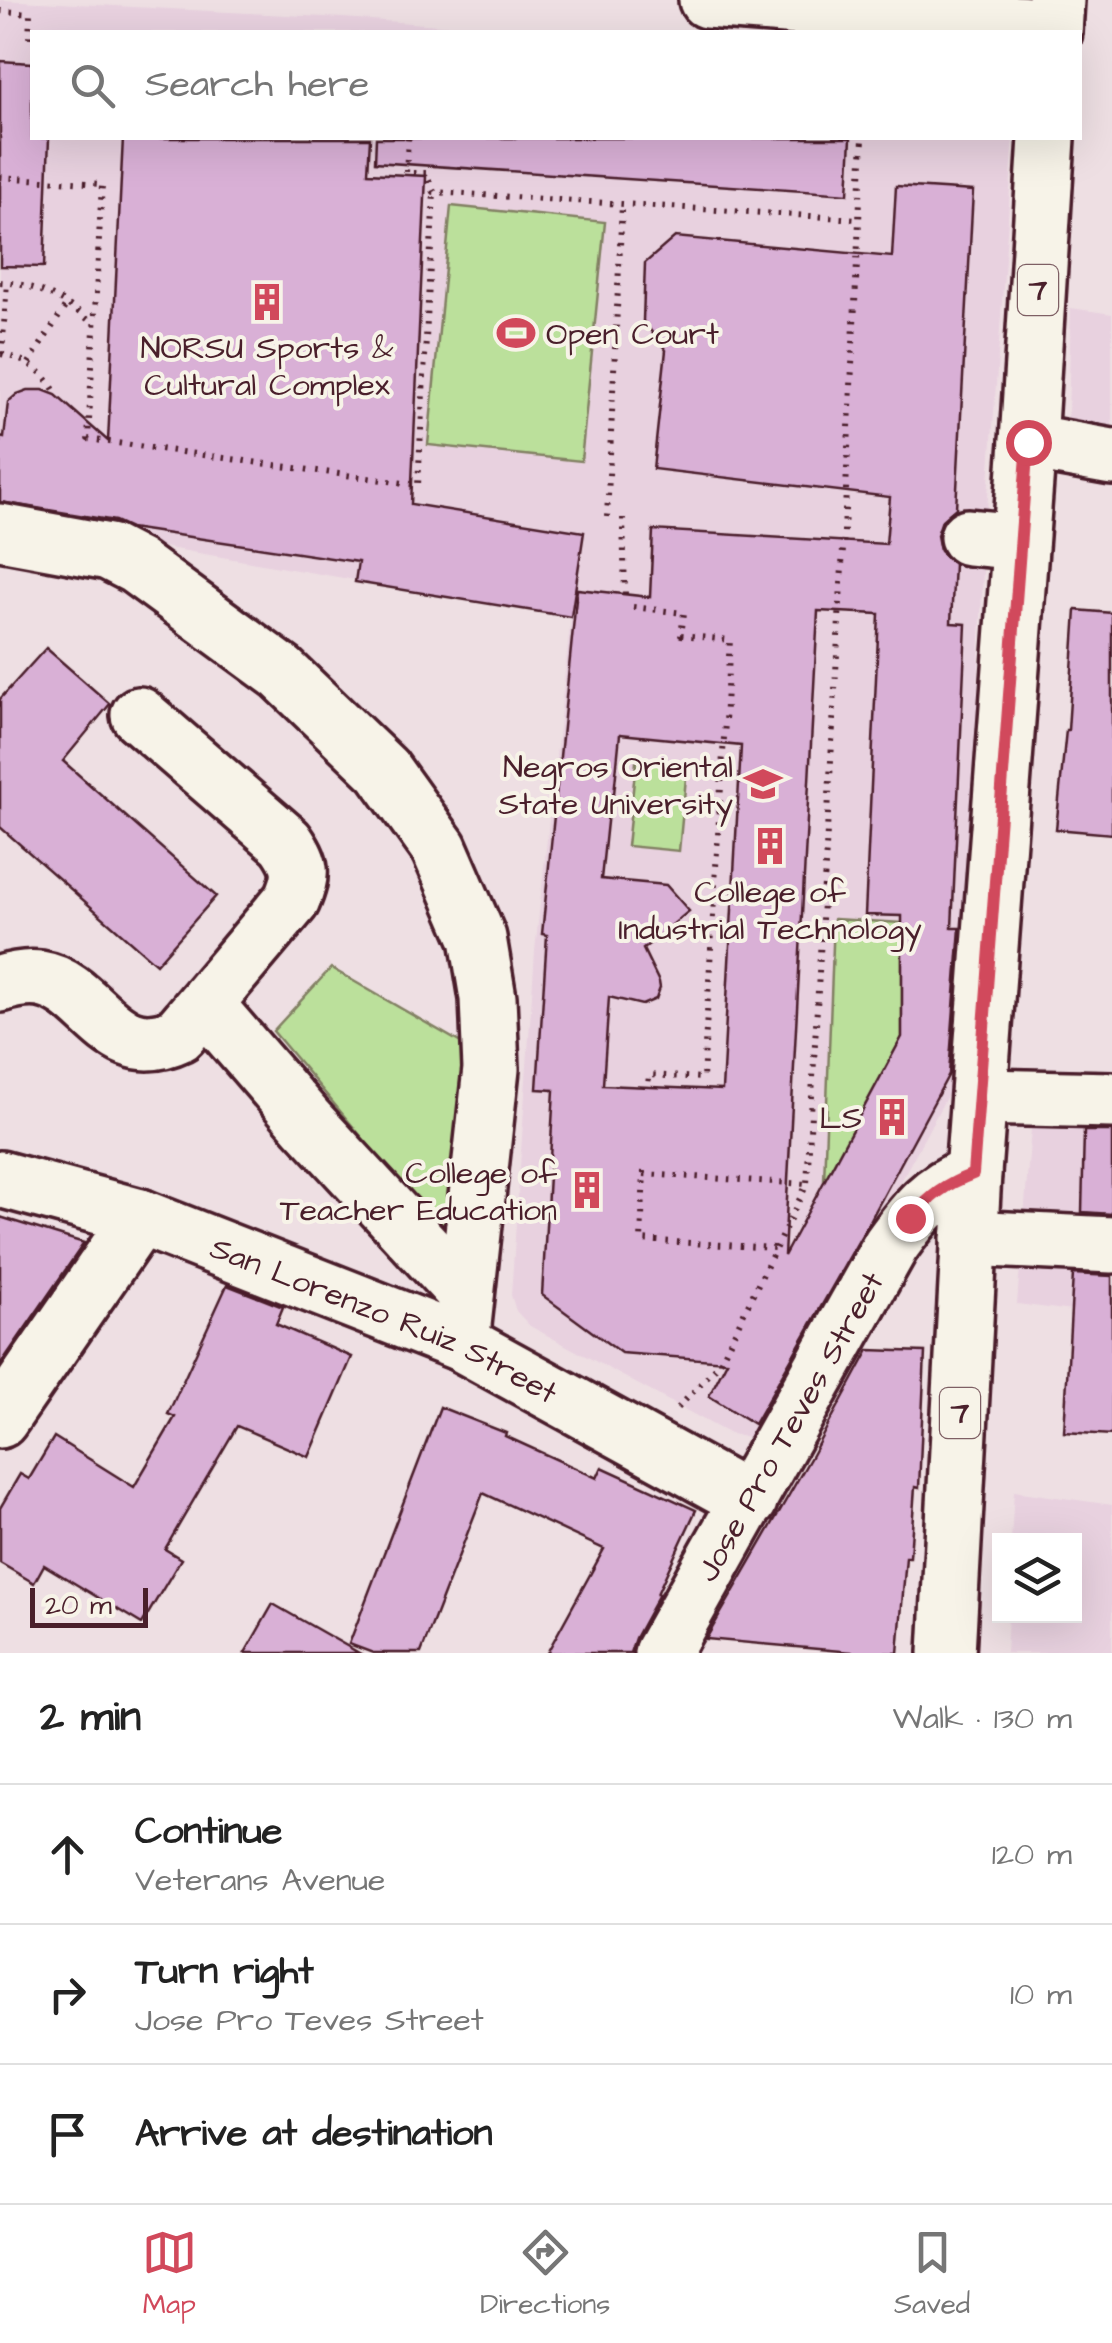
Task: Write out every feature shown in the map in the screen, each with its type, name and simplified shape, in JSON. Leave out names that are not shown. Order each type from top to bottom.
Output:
[{"type":"street","points":[[707,0],[1054,20]]},
{"type":"street","name":"7","points":[[947,1653],[979,1097],[994,539],[1028,442],[1047,140]]},
{"type":"street","points":[[1028,442],[1112,456]]},
{"type":"street","points":[[0,532],[109,552],[136,566],[294,684],[383,770],[439,848],[478,938],[488,998],[491,1069],[463,1319]]},
{"type":"street","points":[[0,984],[20,978],[42,979],[62,987],[124,1037],[148,1044],[165,1041],[180,1034],[292,900],[300,881],[298,860],[286,842],[138,715]]},
{"type":"street","points":[[205,1004],[307,1122],[463,1319]]},
{"type":"street","points":[[979,1097],[1112,1100]]},
{"type":"street","name":"Jose Pro Teves Street","points":[[662,1653],[891,1245],[928,1198],[946,1184],[973,1174]]},
{"type":"street","name":"San Lorenzo Ruiz Street","points":[[0,1180],[140,1217],[463,1319],[749,1501]]},
{"type":"street","points":[[0,1420],[140,1217]]},
{"type":"street","points":[[969,1238],[1112,1246]]},
{"type":"path","points":[[0,11],[30,13],[30,41]]},
{"type":"path","points":[[0,177],[102,184],[88,439],[418,485],[434,192],[426,173],[406,172],[408,140]]},
{"type":"path","points":[[679,1406],[719,1364],[807,1184],[864,140]]},
{"type":"path","points":[[434,192],[858,219]]},
{"type":"path","points":[[606,517],[622,204]]},
{"type":"path","points":[[55,392],[29,363],[1,354],[4,282],[36,287],[90,322]]},
{"type":"path","points":[[29,363],[67,304]]},
{"type":"path","points":[[623,518],[625,594]]},
{"type":"path","points":[[633,608],[684,613],[681,635],[730,640],[703,1078],[649,1075],[648,1086]]},
{"type":"path","points":[[774,1248],[642,1240],[644,1172],[807,1184]]},
{"type":"shaded area","name":"Negros Oriental State University","points":[[0,0],[506,30],[30,30],[30,140],[1012,140],[986,524],[978,562],[983,568],[962,1068],[761,1440],[730,1434],[530,1326],[516,1311],[511,1295],[535,951],[571,617],[157,546],[0,508]]},
{"type":"shaded area","points":[[1071,308],[1112,314],[1112,483],[1067,450]]},
{"type":"shaded area","points":[[1112,1075],[1112,1316],[1017,1304],[1035,1079]]},
{"type":"shaded area","points":[[1014,1491],[1112,1505],[1112,1653],[1006,1653],[1008,1623],[1082,1623],[1082,1533],[1011,1533]]},
{"type":"green space","name":"Open Court","points":[[451,206],[605,222],[581,461],[428,445]]},
{"type":"green space","points":[[636,762],[687,767],[679,851],[627,846]]},
{"type":"green space","points":[[834,919],[902,923],[902,1037],[824,1181]]},
{"type":"green space","points":[[331,968],[473,1050],[453,1246],[273,1031]]},
{"type":"building","points":[[0,61],[30,63],[30,140],[49,140],[44,267],[0,266]]},
{"type":"building","points":[[123,140],[370,140],[368,173],[426,176],[411,504],[584,532],[571,617],[355,582],[358,562],[130,528],[115,521],[0,502],[0,437],[4,438],[8,402],[17,394],[43,390],[56,395],[108,441]]},
{"type":"building","points":[[376,140],[851,140],[848,194],[375,162]]},
{"type":"building","points":[[896,186],[973,191],[956,508],[942,520],[937,535],[940,551],[954,564],[951,623],[966,624],[952,928],[960,928],[949,1074],[754,1424],[709,1396],[727,1361],[621,1353],[542,1295],[554,1090],[537,1089],[547,935],[542,934],[577,589],[650,597],[653,530],[886,544],[890,497],[653,469],[666,350],[643,321],[645,263],[675,237],[892,257]],"holes":[[[818,611],[879,614],[865,915],[902,916],[902,1037],[784,1256]],[[620,734],[741,746],[722,1090],[603,1085],[609,997],[642,1005],[656,999],[659,982],[643,949],[689,911],[666,885],[601,879]]]},
{"type":"building","points":[[1076,610],[1112,613],[1112,834],[1056,829]]},
{"type":"building","points":[[46,648],[110,704],[63,761],[216,896],[156,964],[0,827],[0,699]]},
{"type":"building","points":[[1084,1131],[1112,1131],[1112,1214],[1082,1212]]},
{"type":"building","points":[[0,1217],[84,1243],[0,1365]]},
{"type":"building","points":[[1073,1274],[1112,1276],[1112,1435],[1064,1432]]},
{"type":"building","points":[[227,1285],[283,1307],[276,1324],[352,1357],[309,1457],[237,1426],[165,1549],[181,1559],[142,1624],[44,1565],[34,1583],[0,1563],[0,1508],[20,1474],[29,1479],[54,1437],[134,1487],[175,1417],[168,1414]]},
{"type":"building","points":[[869,1350],[925,1352],[919,1488],[915,1487],[910,1557],[906,1557],[898,1653],[706,1639],[812,1455]]},
{"type":"building","points":[[440,1407],[506,1433],[505,1436],[597,1478],[602,1467],[696,1510],[630,1653],[547,1653],[604,1549],[483,1493],[421,1653],[373,1653],[349,1644]]},
{"type":"building","points":[[273,1604],[359,1653],[245,1653]]},
{"type":"place","name":"NORSU Sports & Cultural Complex","points":[[267,302]]},
{"type":"place","name":"Open Court","points":[[516,333]]},
{"type":"place","name":"Negros Oriental State University","points":[[763,784]]},
{"type":"place","name":"College of Industrial Technology","points":[[770,846]]},
{"type":"place","name":"LS","points":[[892,1117]]},
{"type":"place","name":"College of Teacher Education","points":[[587,1190]]},
{"type":"route","points":[[910,1218],[946,1184],[973,1174],[1028,442]]}]
